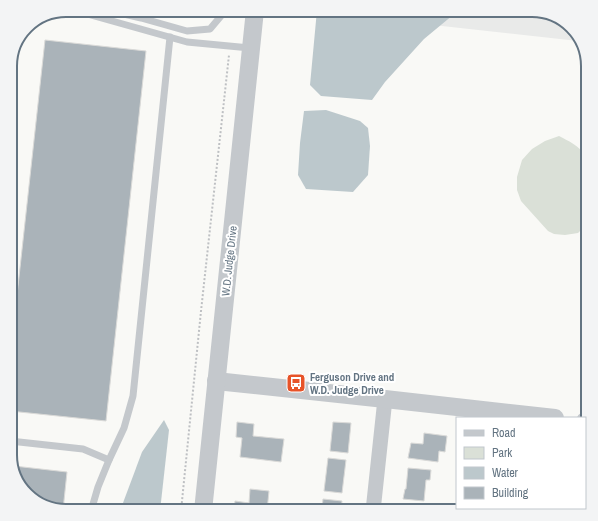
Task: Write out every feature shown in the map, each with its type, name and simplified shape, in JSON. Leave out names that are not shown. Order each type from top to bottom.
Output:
[{"type":"street","name":"W.D. Judge Drive","points":[[204,504],[254,17]]},
{"type":"street","points":[[216,381],[541,417]]},
{"type":"street","points":[[374,504],[385,399]]},
{"type":"lane","points":[[98,17],[187,42],[251,48]]},
{"type":"lane","points":[[134,17],[187,31],[210,29],[220,17]]},
{"type":"lane","points":[[93,504],[98,487],[124,428],[133,396],[170,37]]},
{"type":"lane","points":[[17,442],[83,449],[109,460]]},
{"type":"path","points":[[182,504],[229,55]]},
{"type":"shaded area","points":[[360,17],[542,18],[559,25],[567,31],[574,41]]},
{"type":"green space","points":[[559,136],[573,144],[581,151],[581,230],[578,233],[565,235],[554,234],[548,231],[521,201],[517,190],[517,177],[522,160],[532,149],[545,141]]},
{"type":"water","points":[[316,17],[451,17],[424,39],[385,82],[372,100],[321,96],[310,85]]},
{"type":"water","points":[[326,110],[360,121],[368,128],[370,146],[368,175],[353,192],[306,189],[298,175],[304,111]]},
{"type":"water","points":[[164,420],[169,430],[161,504],[123,504],[142,452]]},
{"type":"building","points":[[45,40],[146,51],[106,421],[17,412],[17,295]]},
{"type":"building","points":[[237,422],[254,424],[253,436],[284,439],[281,462],[240,457],[242,438],[236,437]]},
{"type":"building","points":[[333,422],[351,423],[348,453],[330,451]]},
{"type":"building","points":[[424,433],[447,436],[445,452],[439,451],[438,462],[408,458],[411,443],[423,444]]},
{"type":"building","points":[[328,458],[346,460],[342,493],[324,491]]},
{"type":"building","points":[[19,467],[67,472],[64,504],[56,503],[39,496],[31,490],[25,482]]},
{"type":"building","points":[[408,468],[431,470],[430,480],[426,480],[424,501],[403,499],[406,489]]},
{"type":"building","points":[[250,489],[269,491],[268,504],[235,504],[235,501],[249,503]]},
{"type":"building","points":[[323,499],[342,501],[342,504],[322,504]]},
{"type":"place","name":"Ferguson Drive and W.D. Judge Drive","points":[[296,383]]}]
